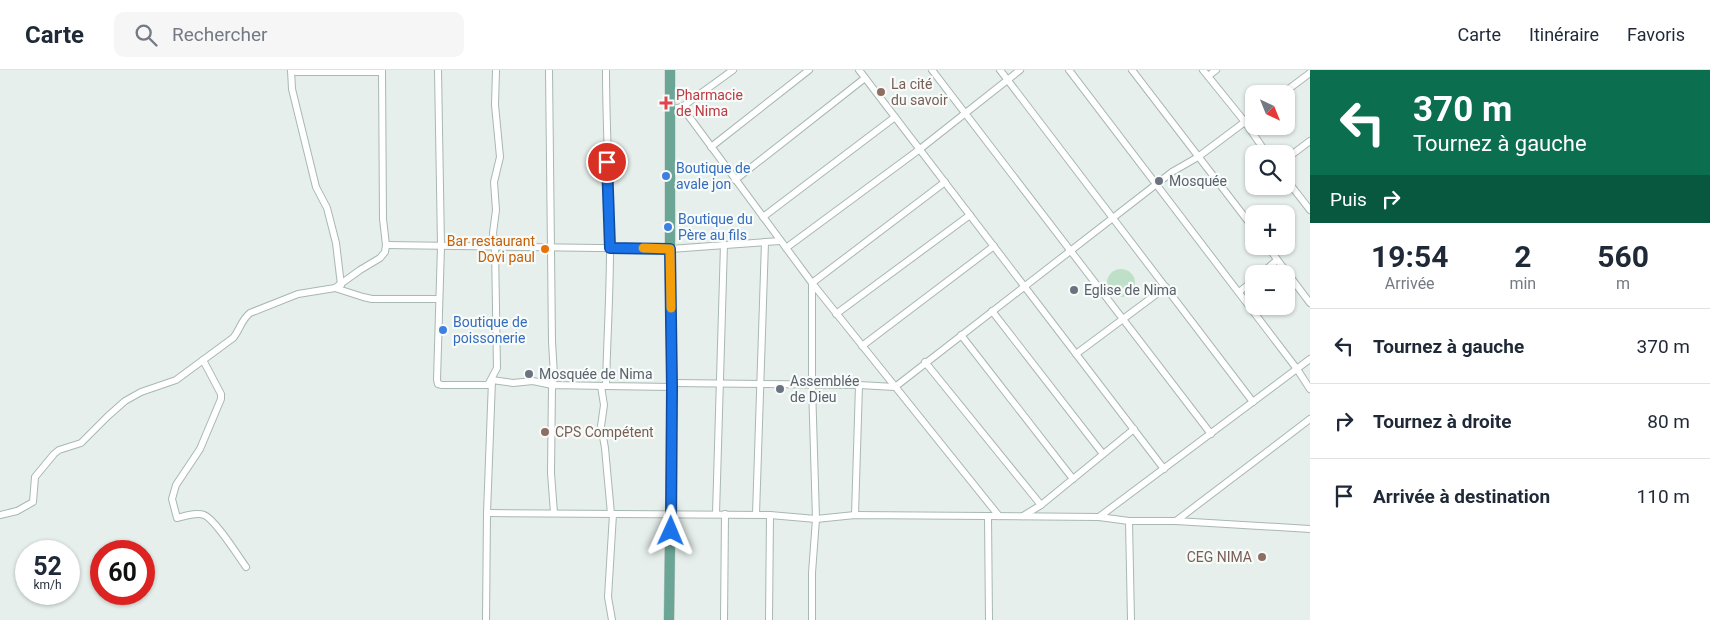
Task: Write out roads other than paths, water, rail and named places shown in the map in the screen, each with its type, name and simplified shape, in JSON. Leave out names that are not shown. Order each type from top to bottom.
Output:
[{"type":"main road","points":[[669,620],[672,385],[670,70]]},
{"type":"street","points":[[0,515],[16,511],[32,502],[35,477],[58,450],[82,443],[125,401],[141,392],[176,380],[233,338],[245,317],[250,313],[298,294],[338,287],[380,258],[385,252],[382,71],[296,72],[291,70],[292,90],[316,187],[327,208],[336,243],[338,287]]},
{"type":"street","points":[[438,70],[442,246],[438,299],[438,384],[442,386],[488,385],[498,368],[495,247],[492,233],[496,210],[494,182],[500,156],[495,105],[496,70]]},
{"type":"street","points":[[549,70],[554,375],[552,385],[550,456],[554,514]]},
{"type":"street","points":[[606,70],[610,248],[609,329],[601,426],[612,514],[608,597],[612,620]]},
{"type":"street","points":[[669,110],[682,107],[733,70]]},
{"type":"street","points":[[711,147],[809,70]]},
{"type":"street","points":[[859,70],[1164,469]]},
{"type":"street","points":[[932,70],[1211,434]]},
{"type":"street","points":[[1000,70],[1253,402]]},
{"type":"street","points":[[786,248],[920,149],[1020,70]]},
{"type":"street","points":[[1070,70],[1297,369],[1310,389]]},
{"type":"street","points":[[1132,70],[1245,217]]},
{"type":"street","points":[[492,380],[513,383],[533,381],[552,385],[603,386],[720,383],[895,387],[1156,184],[1198,157],[1245,122],[1203,70]]},
{"type":"street","points":[[1208,76],[1216,70]]},
{"type":"street","points":[[1294,85],[1310,73]]},
{"type":"street","points":[[735,180],[865,78]]},
{"type":"street","points":[[682,107],[836,314],[1000,516]]},
{"type":"street","points":[[763,217],[895,116]]},
{"type":"street","points":[[1295,152],[1310,141]]},
{"type":"street","points":[[812,283],[945,182]]},
{"type":"street","points":[[1295,191],[1310,210]]},
{"type":"street","points":[[836,314],[970,215]]},
{"type":"street","points":[[386,245],[670,249],[780,240]]},
{"type":"street","points":[[756,514],[765,242]]},
{"type":"street","points":[[716,514],[724,244]]},
{"type":"street","points":[[862,346],[994,246]]},
{"type":"street","points":[[1273,255],[1310,303]]},
{"type":"street","points":[[1271,265],[1277,260]]},
{"type":"street","points":[[812,283],[812,385],[816,519],[812,573],[812,620]]},
{"type":"street","points":[[338,287],[372,299],[438,299]]},
{"type":"street","points":[[1076,354],[1166,287]]},
{"type":"street","points":[[1239,292],[1245,287]]},
{"type":"street","points":[[992,311],[1103,454]]},
{"type":"street","points":[[961,335],[1073,479]]},
{"type":"street","points":[[1099,517],[1310,359]]},
{"type":"street","points":[[202,360],[222,394],[222,399],[200,449],[176,485],[172,499],[173,506],[177,518],[202,514],[207,516],[246,567]]},
{"type":"street","points":[[926,362],[1041,505]]},
{"type":"street","points":[[554,375],[561,385]]},
{"type":"street","points":[[486,620],[487,513],[492,380]]},
{"type":"street","points":[[855,515],[859,385]]},
{"type":"street","points":[[1176,521],[1310,419]]},
{"type":"street","points":[[1022,517],[1041,505],[1134,429]]},
{"type":"street","points":[[487,513],[756,514],[816,519],[855,515],[1099,517],[1129,521],[1176,521],[1310,530]]},
{"type":"street","points":[[724,620],[725,514]]},
{"type":"street","points":[[769,620],[770,515]]},
{"type":"street","points":[[988,516],[989,620]]},
{"type":"street","points":[[1129,521],[1131,620]]},
{"type":"place","name":"La cité du savoir","points":[[881,92]]},
{"type":"place","name":"Pharmacie de Nima","points":[[666,103]]},
{"type":"place","name":"Boutique de avale jon","points":[[666,176]]},
{"type":"place","name":"Mosquée","points":[[1159,181]]},
{"type":"place","name":"Boutique du Père au fils","points":[[668,227]]},
{"type":"place","name":"Bar restaurant Dovi paul","points":[[545,249]]},
{"type":"place","name":"Eglise de Nima","points":[[1074,290]]},
{"type":"place","name":"Boutique de poissonerie","points":[[443,330]]},
{"type":"place","name":"Mosquée de Nima","points":[[529,374]]},
{"type":"place","name":"Assemblée de Dieu","points":[[780,389]]},
{"type":"place","name":"CPS Compétent","points":[[545,432]]},
{"type":"place","name":"CEG NIMA","points":[[1262,557]]}]
